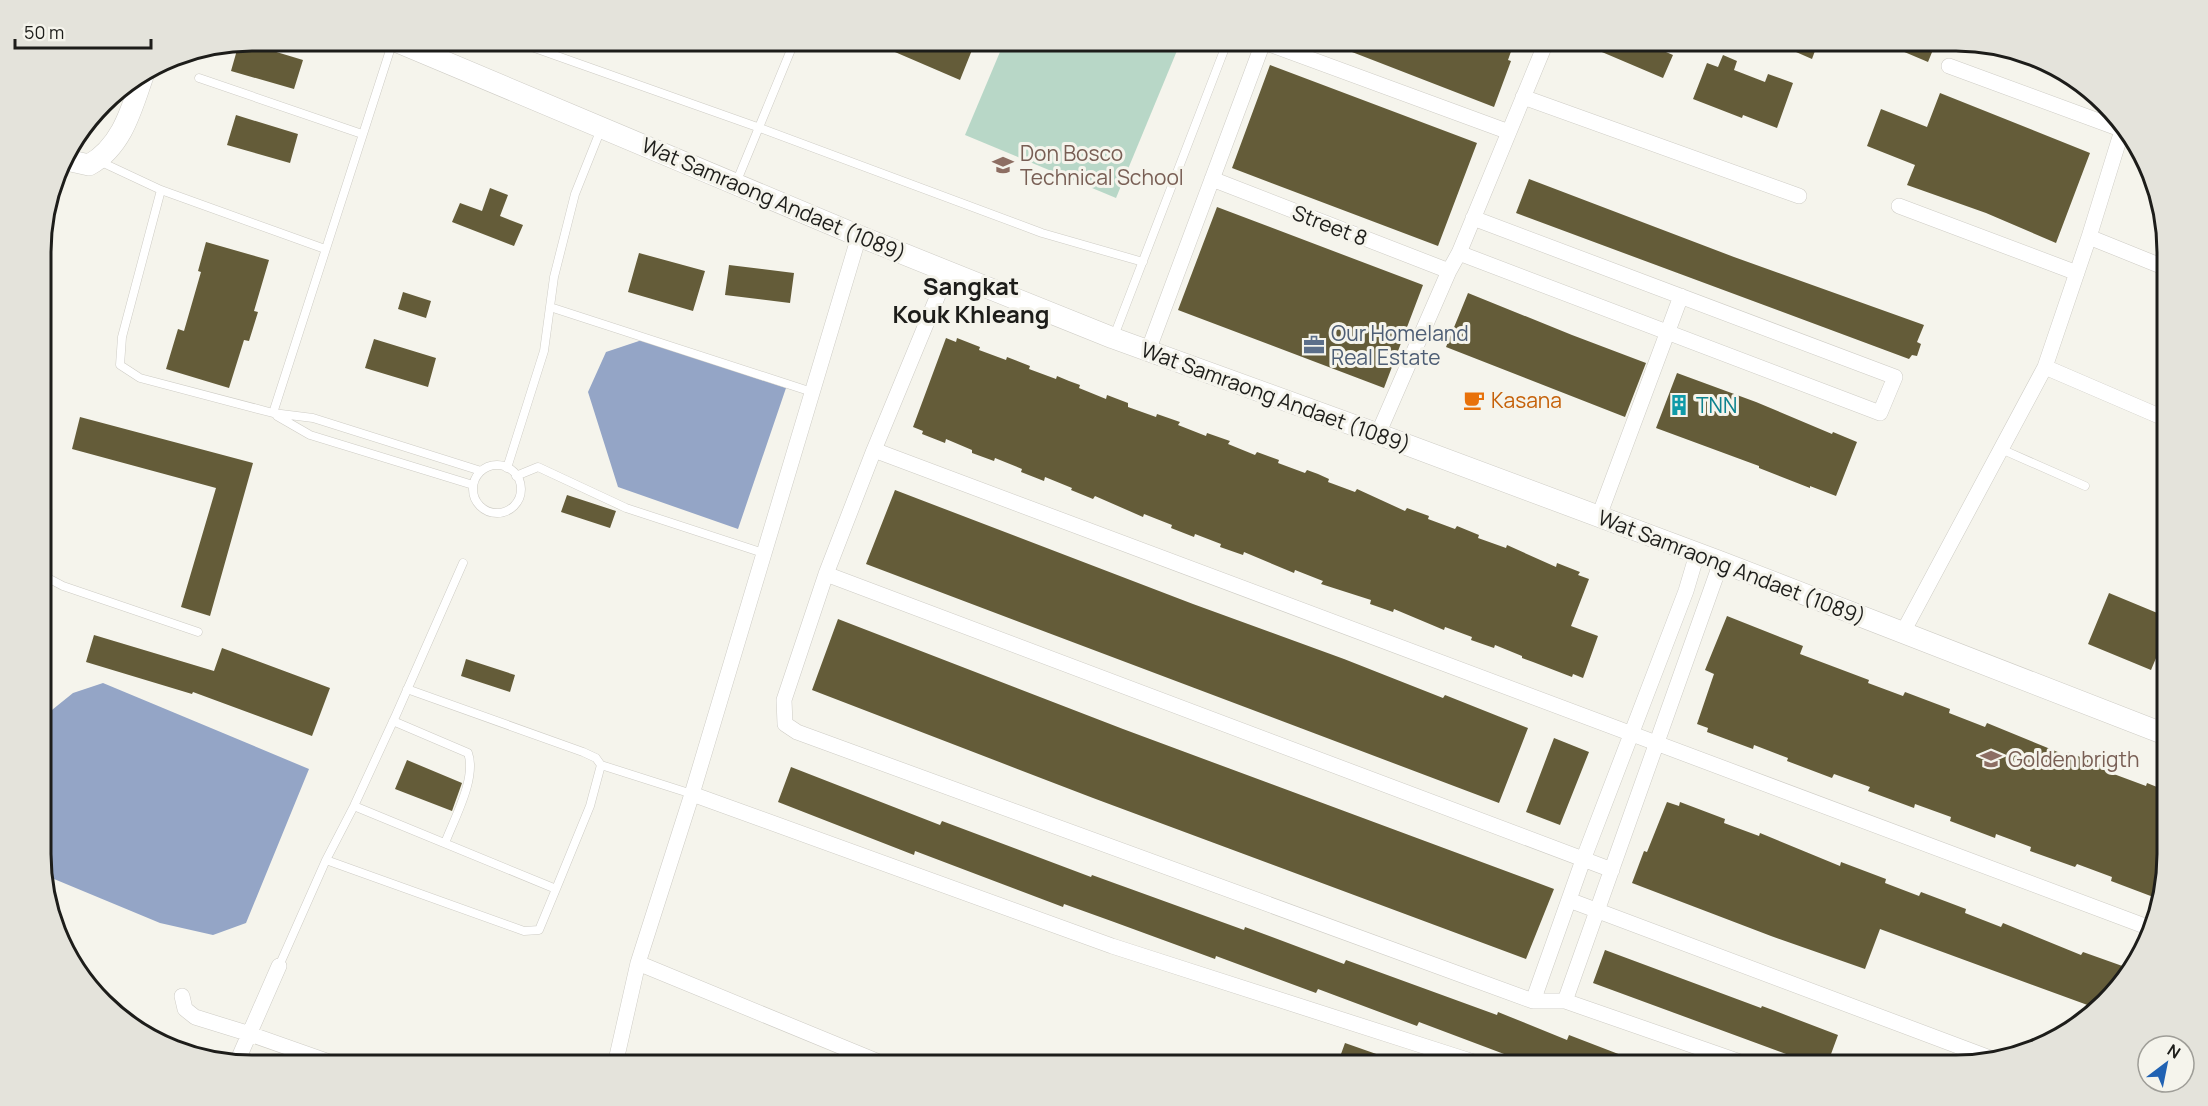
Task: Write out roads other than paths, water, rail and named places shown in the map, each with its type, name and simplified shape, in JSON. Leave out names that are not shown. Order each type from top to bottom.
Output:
[{"type":"main road","name":"Wat Samraong Andaet (1089)","points":[[419,51],[859,236],[1113,338],[1599,516],[2157,731]]},
{"type":"main road","points":[[73,161],[89,165],[98,160],[114,143],[126,123],[140,85]]},
{"type":"street","points":[[1148,351],[1260,51]]},
{"type":"street","points":[[1291,51],[1509,132]]},
{"type":"street","points":[[1378,434],[1449,271],[1459,254],[1542,51]]},
{"type":"street","points":[[1949,66],[2108,122]]},
{"type":"street","points":[[1523,97],[1799,196]]},
{"type":"street","points":[[1903,632],[2045,368],[2121,137]]},
{"type":"street","name":"Street 8","points":[[1212,179],[1449,271]]},
{"type":"street","points":[[1899,206],[2077,273]]},
{"type":"street","points":[[1459,254],[1880,413],[1894,377],[1473,218]]},
{"type":"street","points":[[617,1055],[638,963],[692,794],[859,236]]},
{"type":"street","points":[[2089,237],[2157,264]]},
{"type":"street","points":[[948,271],[826,574],[784,700],[785,724],[797,732],[1533,1001],[1565,1001],[1720,1055]]},
{"type":"street","points":[[1599,516],[1681,296]]},
{"type":"street","points":[[2045,368],[2157,415]]},
{"type":"street","points":[[874,450],[2143,925]]},
{"type":"street","points":[[1533,1001],[1583,860],[1686,591],[1697,554]]},
{"type":"street","points":[[1565,1001],[1721,562]]},
{"type":"street","points":[[826,574],[1612,870]]},
{"type":"street","points":[[692,794],[1112,946],[1452,1055]]},
{"type":"street","points":[[1569,900],[1978,1054]]},
{"type":"street","points":[[638,963],[862,1055]]},
{"type":"street","points":[[241,1054],[279,966]]},
{"type":"street","points":[[182,996],[185,1009],[195,1017],[310,1055]]},
{"type":"lane","points":[[273,413],[389,51]]},
{"type":"lane","points":[[543,51],[760,128],[1042,233],[1143,262]]},
{"type":"lane","points":[[736,184],[791,51]]},
{"type":"lane","points":[[1113,338],[1224,51]]},
{"type":"lane","points":[[199,78],[362,134]]},
{"type":"lane","points":[[507,468],[544,351],[554,278],[575,194],[602,128]]},
{"type":"lane","points":[[98,160],[161,190],[325,249]]},
{"type":"lane","points":[[161,190],[122,337],[120,365],[140,378],[273,413],[313,418],[481,471]]},
{"type":"lane","points":[[550,307],[812,392]]},
{"type":"lane","points":[[273,413],[310,435],[473,485]]},
{"type":"lane","points":[[2001,449],[2085,486]]},
{"type":"lane","points":[[494,465],[507,468],[516,476],[521,487],[520,498],[513,508],[503,513],[487,512],[475,501],[473,485],[481,471],[494,465]]},
{"type":"lane","points":[[516,476],[538,467],[626,508],[763,553]]},
{"type":"lane","points":[[279,966],[326,860],[393,721],[463,563]]},
{"type":"lane","points":[[51,580],[63,586],[198,632]]},
{"type":"lane","points":[[407,689],[596,758],[602,765],[692,794]]},
{"type":"lane","points":[[393,721],[468,753],[471,762],[468,783],[445,843]]},
{"type":"lane","points":[[326,860],[524,931],[538,930],[590,806],[602,765]]},
{"type":"lane","points":[[354,806],[556,889]]},
{"type":"water","points":[[642,340],[786,388],[738,529],[618,487],[588,392],[606,352]]},
{"type":"water","points":[[103,683],[309,769],[246,923],[213,935],[160,923],[53,879],[51,711],[73,693]]},
{"type":"place","name":"Don Bosco Technical School","points":[[1003,165]]},
{"type":"place","name":"Our Homeland Real Estate","points":[[1314,345]]},
{"type":"place","name":"Kasana","points":[[1474,400]]},
{"type":"place","name":"TNN","points":[[1679,405]]},
{"type":"place","name":"Golden brigth","points":[[1991,759]]},
{"type":"district","name":"Sangkat Kouk Khleang","points":[[971,299]]}]
